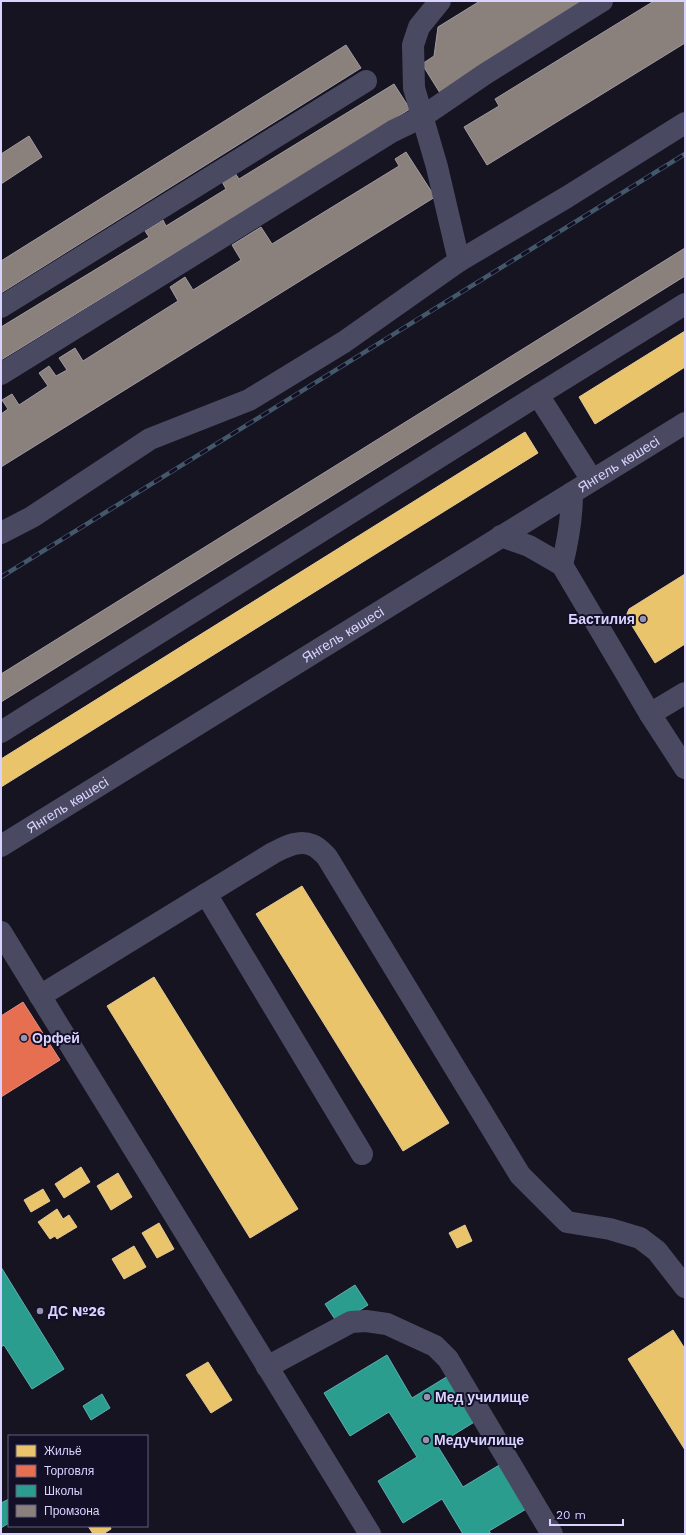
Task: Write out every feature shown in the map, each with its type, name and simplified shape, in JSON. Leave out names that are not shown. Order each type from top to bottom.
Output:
[{"type":"street","points":[[440,1],[418,27],[413,45],[414,88],[436,167],[459,262]]},
{"type":"street","points":[[1,374],[393,131],[422,117],[485,74],[602,1]]},
{"type":"street","points":[[1,307],[366,81]]},
{"type":"street","points":[[1,533],[32,517],[150,439],[249,400],[344,342],[459,262],[567,197],[685,123]]},
{"type":"street","points":[[1,732],[685,304]]},
{"type":"street","points":[[538,395],[592,480]]},
{"type":"street","name":"Янгель көшесі","points":[[1,846],[685,423]]},
{"type":"street","points":[[562,565],[568,540],[572,511],[572,492]]},
{"type":"street","points":[[501,536],[529,546],[562,565],[650,714],[685,768]]},
{"type":"street","points":[[650,714],[685,693]]},
{"type":"street","points":[[40,996],[273,853],[288,845],[301,843],[313,845],[327,857],[520,1175],[567,1222],[610,1229],[640,1238],[657,1251],[685,1287]]},
{"type":"street","points":[[206,894],[362,1154]]},
{"type":"street","points":[[1,932],[370,1534]]},
{"type":"street","points":[[268,1367],[351,1322],[366,1321],[387,1324],[435,1346],[448,1359],[552,1534]]},
{"type":"building: Жильё","points":[[685,331],[685,367],[595,424],[579,397]]},
{"type":"building: Жильё","points":[[525,432],[538,453],[1,787],[1,759]]},
{"type":"building: Жильё","points":[[685,574],[685,644],[655,663],[626,616],[629,609]]},
{"type":"building: Жильё","points":[[302,886],[449,1123],[403,1151],[256,914]]},
{"type":"building: Жильё","points":[[154,977],[298,1209],[250,1238],[107,1006]]},
{"type":"building: Жильё","points":[[81,1167],[90,1182],[64,1198],[55,1184]]},
{"type":"building: Жильё","points":[[118,1173],[132,1197],[111,1210],[97,1186]]},
{"type":"building: Жильё","points":[[43,1189],[50,1201],[31,1212],[24,1200]]},
{"type":"building: Жильё","points":[[57,1209],[63,1219],[69,1215],[77,1227],[57,1239],[55,1236],[50,1239],[38,1222]]},
{"type":"building: Жильё","points":[[159,1223],[174,1249],[157,1258],[142,1233]]},
{"type":"building: Жильё","points":[[465,1225],[472,1241],[457,1248],[449,1233]]},
{"type":"building: Жильё","points":[[134,1246],[146,1267],[124,1279],[112,1259]]},
{"type":"building: Жильё","points":[[673,1330],[685,1349],[685,1450],[628,1359]]},
{"type":"building: Жильё","points":[[208,1362],[232,1400],[211,1413],[186,1375]]},
{"type":"building: Жильё","points":[[89,1527],[110,1527],[111,1529],[103,1534],[93,1534]]},
{"type":"building: Торговля","name":"Орфей","points":[[23,1002],[60,1060],[1,1097],[1,1016]]},
{"type":"building: Школы","points":[[1,1267],[64,1369],[32,1389],[4,1345],[1,1347]]},
{"type":"building: Школы","points":[[355,1285],[368,1305],[338,1324],[325,1304]]},
{"type":"building: Школы","name":"Медучилище","points":[[387,1355],[412,1398],[448,1376],[476,1421],[437,1445],[463,1487],[501,1464],[528,1508],[489,1531],[491,1534],[463,1534],[442,1499],[403,1523],[378,1481],[417,1457],[389,1412],[350,1436],[324,1393]]},
{"type":"building: Школы","points":[[102,1394],[110,1408],[91,1420],[83,1406]]},
{"type":"building: Школы","points":[[8,1500],[8,1524],[1,1528],[1,1503]]},
{"type":"building: Промзона","points":[[480,1],[586,1],[440,93],[422,64],[434,56],[438,27]]},
{"type":"building: Промзона","points":[[654,1],[685,1],[685,43],[487,165],[464,127],[499,106],[495,99]]},
{"type":"building: Промзона","points":[[346,45],[361,68],[1,293],[1,261]]},
{"type":"building: Промзона","points":[[394,84],[410,109],[1,360],[1,327],[149,237],[145,231],[163,220],[166,226],[226,189],[220,178],[233,170],[239,179]]},
{"type":"building: Промзона","points":[[29,136],[42,157],[1,184],[1,154]]},
{"type":"building: Промзона","points":[[406,152],[435,197],[1,467],[1,414],[8,409],[2,400],[12,394],[19,405],[48,386],[39,373],[49,366],[56,376],[67,370],[59,358],[75,348],[83,361],[178,301],[170,287],[185,277],[193,290],[241,260],[232,245],[261,227],[272,244],[399,166],[395,159]]},
{"type":"building: Промзона","points":[[685,248],[685,276],[1,702],[1,674]]},
{"type":"railway","points":[[1,577],[685,154]]},
{"type":"place","name":"Бастилия","points":[[643,619]]},
{"type":"place","name":"Орфей","points":[[24,1038]]},
{"type":"place","name":"ДС №26","points":[[40,1311]]},
{"type":"place","name":"Мед училище","points":[[427,1397]]},
{"type":"place","name":"Медучилище","points":[[426,1440]]}]
